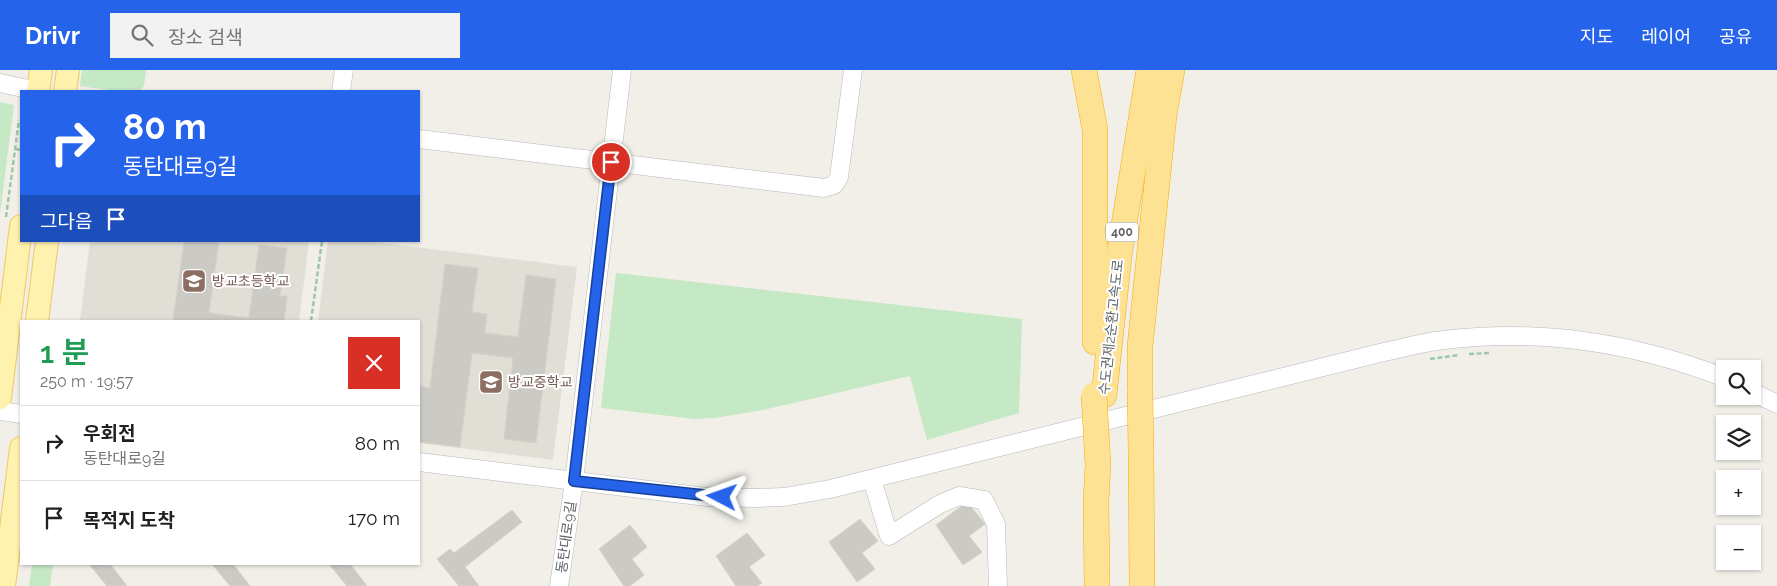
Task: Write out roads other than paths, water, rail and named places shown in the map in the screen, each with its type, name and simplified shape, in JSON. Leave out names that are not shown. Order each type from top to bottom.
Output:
[{"type":"highway","points":[[1084,70],[1095,130],[1099,395],[1096,501],[1097,586]]},
{"type":"highway","name":"수도권제2순환고속도로","points":[[1099,395],[1149,70]]},
{"type":"highway","name":"400","points":[[1142,586],[1140,346],[1164,115],[1172,70]]},
{"type":"main road","points":[[38,90],[41,70]]},
{"type":"main road","points":[[66,90],[68,70]]},
{"type":"main road","points":[[0,398],[14,222]]},
{"type":"main road","points":[[37,320],[47,242]]},
{"type":"main road","points":[[4,586],[20,456]]},
{"type":"street","points":[[341,90],[344,70]]},
{"type":"street","name":"동탄대로9길","points":[[559,586],[574,481],[622,70]]},
{"type":"street","points":[[420,139],[824,188],[834,184],[839,177],[852,70]]},
{"type":"street","points":[[0,83],[33,90]]},
{"type":"street","points":[[420,462],[707,497],[784,497],[872,479],[1384,352],[1443,340],[1501,336],[1549,337],[1595,342],[1642,351],[1716,375]]},
{"type":"street","points":[[1761,396],[1777,404]]},
{"type":"street","points":[[0,411],[20,414]]},
{"type":"street","points":[[872,479],[889,536],[940,504],[960,496],[984,500],[996,524],[998,586]]},
{"type":"place","name":"방교초등학교","points":[[194,281]]},
{"type":"place","name":"방교중학교","points":[[491,382]]}]
